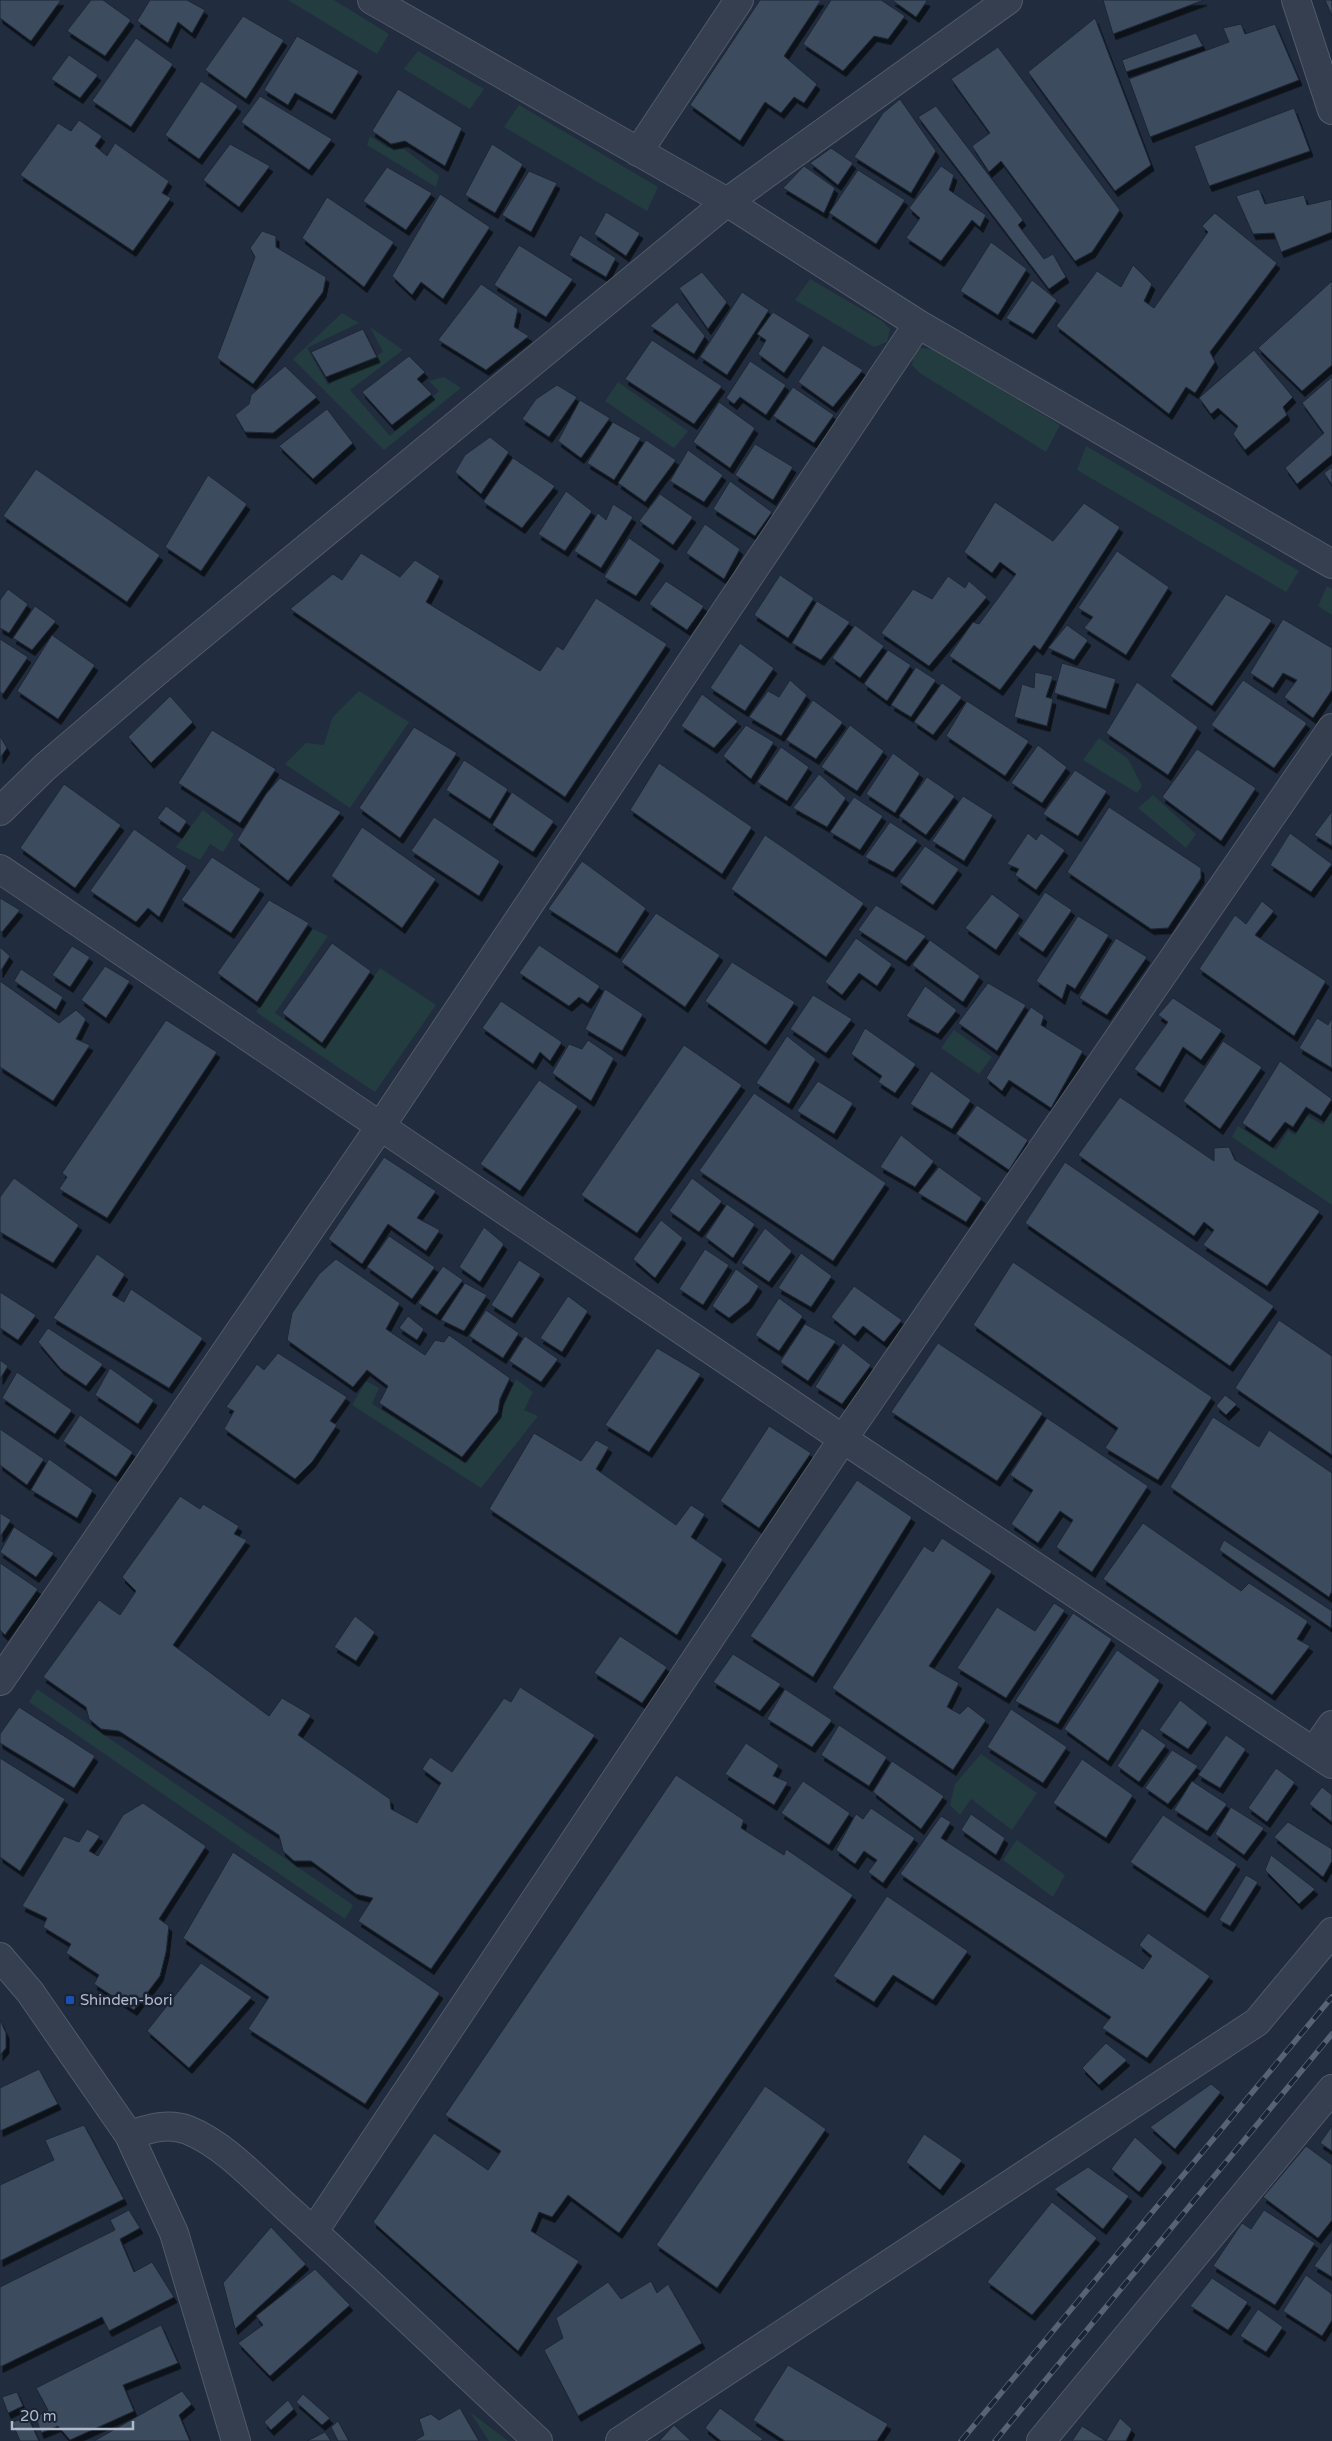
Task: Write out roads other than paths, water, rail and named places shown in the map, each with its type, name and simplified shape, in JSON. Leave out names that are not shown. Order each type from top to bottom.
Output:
[{"type":"street","points":[[372,0],[727,202],[918,324],[1332,564]]},
{"type":"street","points":[[638,152],[739,0]]},
{"type":"street","points":[[0,811],[45,767],[155,673],[727,202],[1008,0]]},
{"type":"street","points":[[1296,0],[1332,110]]},
{"type":"street","points":[[0,1682],[380,1127],[918,324]]},
{"type":"street","points":[[314,2232],[843,1439],[1332,728]]},
{"type":"street","points":[[0,869],[843,1439],[1323,1757],[1332,1725]]},
{"type":"street","points":[[620,2441],[1257,2022],[1332,1932]]},
{"type":"street","points":[[0,1957],[30,1992],[129,2135],[174,2233],[236,2441]]},
{"type":"street","points":[[1041,2441],[1332,2089]]},
{"type":"street","points":[[129,2135],[156,2127],[172,2127],[187,2130],[222,2150],[314,2232],[538,2441]]},
{"type":"railway","points":[[961,2441],[1332,1997]]},
{"type":"railway","points":[[995,2441],[1332,2034]]},
{"type":"place","name":"Shinden-bori","points":[[70,2000]]}]
